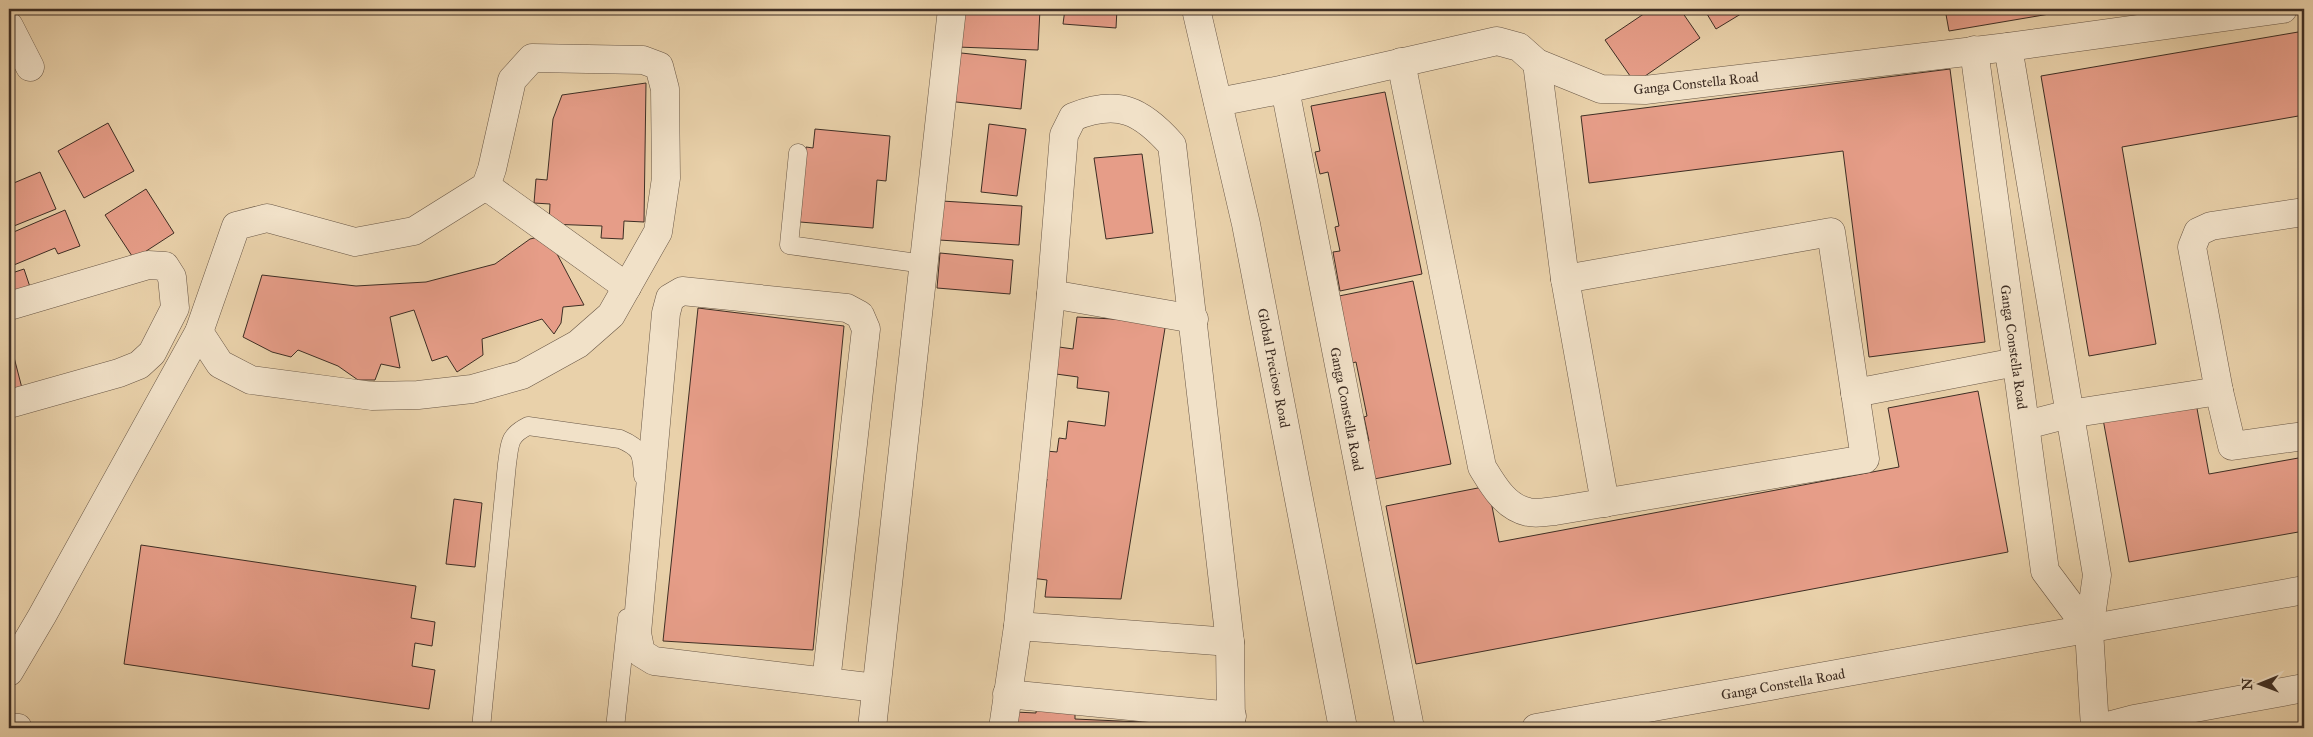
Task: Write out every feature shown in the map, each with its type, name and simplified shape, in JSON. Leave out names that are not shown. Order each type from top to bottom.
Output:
[{"type":"street","points":[[872,728],[952,9]]},
{"type":"street","name":"Global Precioso Road","points":[[1196,9],[1246,224],[1343,728]]},
{"type":"street","name":"Ganga Constella Road","points":[[1218,102],[1285,89],[1497,41],[1519,47],[1538,63],[1602,90],[1645,90],[2008,47],[2283,9]]},
{"type":"street","points":[[9,26],[30,67]]},
{"type":"street","points":[[2008,47],[2097,575],[2089,630],[2095,728]]},
{"type":"street","name":"Ganga Constella Road","points":[[1974,50],[2045,571],[2089,630]]},
{"type":"street","points":[[9,672],[199,332],[236,226],[267,218],[355,242],[414,231],[486,186],[492,169],[512,80],[532,58],[642,60],[659,66],[665,89],[666,178],[658,232],[611,315],[578,344],[522,375],[472,389],[418,395],[372,396],[251,380],[220,364],[199,332]]},
{"type":"street","points":[[1401,62],[1482,467],[1501,496],[1512,506],[1528,512],[1555,511],[1865,459],[1831,232],[1565,279]]},
{"type":"street","points":[[1538,63],[1565,279],[1605,502]]},
{"type":"street","name":"Ganga Constella Road","points":[[1285,89],[1410,728]]},
{"type":"street","points":[[1003,728],[1007,694],[1018,626],[1051,294],[1064,135],[1073,117],[1094,109],[1128,109],[1156,127],[1172,145],[1194,319],[1230,642],[1232,722],[1007,694]]},
{"type":"street","points":[[486,186],[627,287]]},
{"type":"street","points":[[2304,212],[2211,226],[2198,232],[2192,246],[2219,391],[2232,446],[2304,436]]},
{"type":"street","points":[[9,306],[148,265],[164,266],[172,277],[175,308],[152,353],[140,365],[119,373],[9,404]]},
{"type":"street","points":[[826,682],[866,329],[860,315],[847,308],[682,291],[670,298],[666,313],[637,633],[641,653],[654,662],[876,688]]},
{"type":"street","points":[[1051,294],[1194,319]]},
{"type":"street","points":[[1855,392],[2016,362]]},
{"type":"street","points":[[2026,425],[2070,414],[2219,391]]},
{"type":"street","name":"Ganga Constella Road","points":[[1536,728],[2304,590]]},
{"type":"street","points":[[1018,626],[1230,642]]},
{"type":"street","points":[[2100,728],[2134,719],[2304,688]]},
{"type":"street","points":[[9,726],[18,728]]},
{"type":"lane","points":[[798,153],[789,246],[924,264]]},
{"type":"lane","points":[[481,728],[508,456],[511,440],[516,432],[528,426],[620,438],[634,445],[642,457],[643,475],[615,728]]},
{"type":"building","points":[[958,9],[1040,9],[1038,50],[957,47]]},
{"type":"building","points":[[1065,9],[1117,9],[1116,28],[1063,24]]},
{"type":"building","points":[[1651,9],[1680,9],[1700,38],[1635,83],[1605,40]]},
{"type":"building","points":[[1704,9],[1749,9],[1716,29]]},
{"type":"building","points":[[1945,9],[2079,9],[1949,31]]},
{"type":"building","points":[[2304,31],[2304,115],[2122,147],[2156,344],[2089,356],[2041,76]]},
{"type":"building","points":[[952,52],[1026,60],[1021,109],[947,101]]},
{"type":"building","points":[[1950,69],[1985,342],[1869,357],[1843,151],[1589,183],[1581,116]]},
{"type":"building","points":[[646,83],[644,222],[624,221],[623,239],[601,238],[602,226],[549,224],[550,204],[534,203],[536,179],[547,180],[553,119],[562,95]]},
{"type":"building","points":[[1385,92],[1422,274],[1340,291],[1333,252],[1340,251],[1335,227],[1339,226],[1328,172],[1320,174],[1315,152],[1320,151],[1311,106]]},
{"type":"building","points":[[108,123],[134,171],[84,198],[58,151]]},
{"type":"building","points":[[989,124],[1026,129],[1017,196],[981,192]]},
{"type":"building","points":[[815,129],[890,136],[886,181],[877,180],[873,228],[800,222],[806,147],[813,148]]},
{"type":"building","points":[[1142,154],[1153,233],[1106,239],[1094,158]]},
{"type":"building","points":[[40,172],[56,209],[9,228],[9,185]]},
{"type":"building","points":[[146,189],[174,233],[134,259],[105,215]]},
{"type":"building","points":[[942,201],[1022,206],[1019,245],[939,240]]},
{"type":"building","points":[[65,210],[80,246],[58,254],[55,248],[9,267],[9,234]]},
{"type":"building","points":[[547,235],[584,305],[563,307],[561,323],[554,334],[542,319],[482,339],[483,355],[457,372],[447,356],[432,361],[414,310],[390,317],[400,368],[381,364],[375,380],[358,380],[338,366],[298,350],[291,357],[272,352],[243,337],[262,275],[356,286],[426,282],[495,264],[530,239]]},
{"type":"building","points":[[940,253],[1013,260],[1010,294],[937,288]]},
{"type":"building","points":[[24,269],[32,293],[9,302],[9,274]]},
{"type":"building","points":[[1413,281],[1451,464],[1369,480],[1361,442],[1369,441],[1364,417],[1367,416],[1356,362],[1348,364],[1344,341],[1348,340],[1339,296]]},
{"type":"building","points":[[698,308],[844,326],[813,650],[663,641]]},
{"type":"building","points":[[1077,317],[1166,322],[1121,599],[1045,597],[1047,580],[1031,578],[1041,492],[1045,492],[1047,479],[1043,479],[1046,451],[1057,452],[1059,438],[1066,439],[1068,421],[1105,426],[1109,392],[1077,388],[1078,377],[1056,374],[1059,347],[1073,349]]},
{"type":"building","points":[[9,338],[23,392],[9,396]]},
{"type":"building","points":[[1978,391],[2008,552],[1416,664],[1386,506],[1488,486],[1499,542],[1899,467],[1888,408]]},
{"type":"building","points":[[2196,403],[2209,474],[2304,457],[2304,531],[2129,562],[2103,419]]},
{"type":"building","points":[[454,499],[482,503],[475,567],[446,564]]},
{"type":"building","points":[[141,545],[416,586],[411,618],[435,622],[432,646],[415,643],[412,666],[435,670],[429,709],[124,664]]},
{"type":"building","points":[[1037,702],[1075,704],[1075,719],[1141,722],[1141,719],[1183,721],[1183,728],[1014,728],[1015,712],[1036,713]]}]
